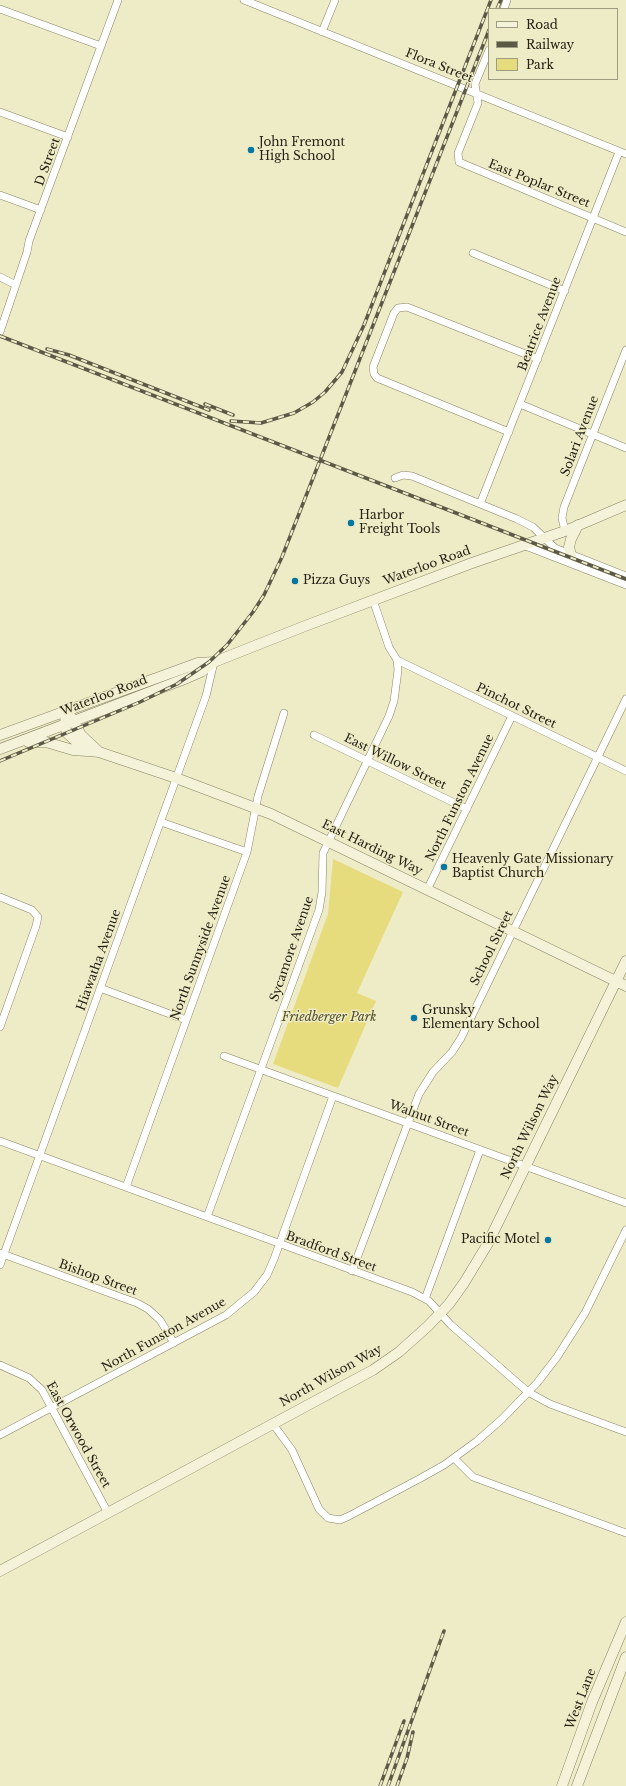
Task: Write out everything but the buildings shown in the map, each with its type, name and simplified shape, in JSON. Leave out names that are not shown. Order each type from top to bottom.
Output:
[{"type":"main road","name":"Waterloo Road","points":[[0,735],[198,664],[214,662],[373,600],[565,531],[626,505]]},
{"type":"main road","points":[[571,555],[571,539],[578,525]]},
{"type":"main road","name":"Waterloo Road","points":[[0,749],[70,724],[201,672],[214,662]]},
{"type":"main road","points":[[66,711],[70,724]]},
{"type":"main road","name":"East Harding Way","points":[[70,724],[68,733],[76,743],[256,808],[328,841],[626,986]]},
{"type":"main road","points":[[18,743],[46,742],[73,750],[95,751]]},
{"type":"main road","name":"North Wilson Way","points":[[0,1571],[373,1370],[412,1341],[440,1313],[464,1283],[478,1262],[626,961]]},
{"type":"main road","name":"West Lane","points":[[562,1786],[594,1700],[626,1622]]},
{"type":"main road","points":[[604,1714],[605,1697],[618,1659],[618,1653],[615,1649]]},
{"type":"main road","points":[[577,1786],[626,1658]]},
{"type":"main road","points":[[594,1700],[595,1714],[591,1728],[592,1731],[597,1733]]},
{"type":"street","name":"D Street","points":[[0,332],[27,252],[29,241],[118,0]]},
{"type":"street","name":"Flora Street","points":[[245,0],[623,153]]},
{"type":"street","points":[[322,32],[335,0]]},
{"type":"street","points":[[0,9],[101,46]]},
{"type":"street","points":[[477,94],[475,84],[488,52]]},
{"type":"street","name":"East Poplar Street","points":[[477,94],[478,103],[460,146],[457,158],[459,162],[463,165],[626,232]]},
{"type":"street","points":[[0,112],[68,137]]},
{"type":"street","name":"Beatrice Avenue","points":[[480,504],[593,218],[623,153]]},
{"type":"street","points":[[0,195],[41,210]]},
{"type":"street","points":[[473,253],[564,290]]},
{"type":"street","points":[[0,277],[16,285]]},
{"type":"street","points":[[509,432],[378,378],[374,374],[373,367],[394,313],[398,308],[407,307],[538,359]]},
{"type":"street","name":"Solari Avenue","points":[[565,531],[562,518],[564,507],[626,350]]},
{"type":"street","points":[[520,404],[626,448]]},
{"type":"street","points":[[395,478],[403,475],[412,476],[480,504],[533,527],[554,548],[626,576]]},
{"type":"street","points":[[523,545],[626,585]]},
{"type":"street","points":[[373,600],[388,647],[397,660]]},
{"type":"street","name":"Pinchot Street","points":[[397,660],[626,771]]},
{"type":"street","name":"Sycamore Avenue","points":[[206,1217],[319,910],[322,892],[322,855],[394,701],[398,670],[397,660]]},
{"type":"street","name":"Hiawatha Avenue","points":[[0,1265],[2,1254],[40,1156],[206,696],[214,662]]},
{"type":"street","name":"School Street","points":[[352,1270],[407,1123],[423,1086],[433,1072],[452,1052],[461,1038],[626,699]]},
{"type":"street","name":"North Sunnyside Avenue","points":[[126,1187],[247,852],[258,796],[284,713]]},
{"type":"street","name":"North Funston Avenue","points":[[427,890],[512,716]]},
{"type":"street","name":"East Willow Street","points":[[314,735],[467,809]]},
{"type":"street","points":[[160,822],[247,852]]},
{"type":"street","points":[[0,897],[32,910],[38,917],[0,1027]]},
{"type":"street","points":[[100,988],[186,1020]]},
{"type":"street","name":"Walnut Street","points":[[224,1056],[626,1204]]},
{"type":"street","name":"North Funston Avenue","points":[[0,1436],[226,1315],[254,1292],[267,1275],[280,1245],[333,1096]]},
{"type":"street","name":"Bradford Street","points":[[0,1140],[280,1245],[352,1270],[425,1299],[463,1336],[528,1392],[550,1404],[626,1432]]},
{"type":"street","points":[[425,1299],[480,1150]]},
{"type":"street","points":[[273,1424],[292,1450],[320,1509],[328,1518],[340,1520],[419,1479],[454,1458],[492,1428],[528,1392],[571,1336],[585,1312],[626,1230]]},
{"type":"street","name":"Bishop Street","points":[[2,1254],[137,1303],[160,1320],[174,1343]]},
{"type":"street","name":"East Orwood Street","points":[[0,1365],[17,1372],[34,1382],[42,1390],[108,1512]]},
{"type":"street","points":[[454,1458],[473,1477],[626,1533]]},
{"type":"green space","name":"Friedberger Park","points":[[333,859],[403,892],[357,993],[376,1001],[338,1088],[273,1064],[328,914]]},
{"type":"railway","points":[[231,421],[261,423],[294,413],[313,402],[325,392],[342,372],[364,325],[491,0]]},
{"type":"railway","points":[[497,8],[501,0]]},
{"type":"railway","points":[[0,761],[140,702],[177,684],[209,662],[227,645],[253,612],[264,595],[282,557],[488,33]]},
{"type":"railway","points":[[0,336],[626,579]]},
{"type":"railway","points":[[47,349],[69,355],[209,410]]},
{"type":"railway","points":[[205,404],[233,415]]},
{"type":"railway","points":[[388,1786],[444,1631]]},
{"type":"railway","points":[[380,1786],[404,1721]]},
{"type":"railway","points":[[397,1786],[407,1758],[413,1732]]},
{"type":"place","name":"John Fremont High School","points":[[251,150]]},
{"type":"place","name":"Harbor Freight Tools","points":[[351,523]]},
{"type":"place","name":"Pizza Guys","points":[[295,581]]},
{"type":"place","name":"Heavenly Gate Missionary Baptist Church","points":[[444,867]]},
{"type":"place","name":"Grunsky Elementary School","points":[[414,1018]]},
{"type":"place","name":"Pacific Motel","points":[[548,1240]]}]
